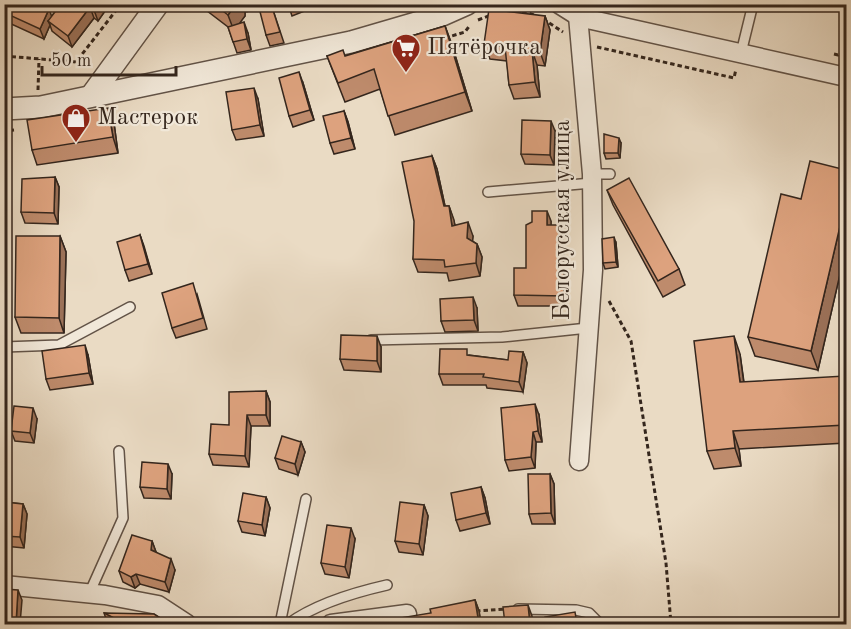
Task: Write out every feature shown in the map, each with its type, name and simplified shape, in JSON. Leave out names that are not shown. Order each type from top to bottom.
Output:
[{"type":"street","points":[[91,96],[158,4]]},
{"type":"street","points":[[4,109],[41,107],[351,42],[440,16],[467,4]]},
{"type":"street","points":[[559,4],[578,16],[846,77]]},
{"type":"street","name":"Белорусская улица","points":[[578,16],[598,177],[579,461]]},
{"type":"street","points":[[4,585],[105,595],[158,605],[187,624]]},
{"type":"street","points":[[331,624],[407,614]]},
{"type":"lane","points":[[741,52],[753,4]]},
{"type":"lane","points":[[488,192],[598,177]]},
{"type":"lane","points":[[4,347],[59,345],[130,307]]},
{"type":"lane","points":[[371,340],[502,338],[588,328]]},
{"type":"lane","points":[[89,594],[123,518],[118,452]]},
{"type":"lane","points":[[280,624],[306,499]]},
{"type":"lane","points":[[288,624],[299,616],[358,592],[387,585]]},
{"type":"lane","points":[[513,609],[576,610],[589,613],[600,624]]},
{"type":"path","points":[[4,56],[76,62],[121,4]]},
{"type":"path","points":[[597,56],[597,47],[734,78],[741,52]]},
{"type":"path","points":[[609,300],[631,341],[666,563],[671,624]]},
{"type":"path","points":[[466,611],[513,609]]},
{"type":"building","points":[[9,4],[38,4],[49,9],[40,29],[5,13]]},
{"type":"building","points":[[61,4],[98,4],[94,10],[90,7],[68,36],[48,21]]},
{"type":"building","points":[[214,4],[236,4],[228,15]]},
{"type":"building","points":[[258,4],[271,4],[280,32],[266,35]]},
{"type":"building","points":[[489,9],[545,16],[540,52],[532,50],[535,82],[509,85],[505,47],[484,44]]},
{"type":"building","points":[[244,22],[247,39],[233,42],[228,27]]},
{"type":"building","points":[[445,26],[465,92],[388,116],[374,69],[338,83],[327,56],[343,50],[345,56]]},
{"type":"building","points":[[299,72],[310,110],[289,116],[279,78]]},
{"type":"building","points":[[254,88],[260,125],[232,130],[226,92]]},
{"type":"building","points":[[108,108],[113,137],[32,150],[27,120]]},
{"type":"building","points":[[344,111],[351,138],[330,143],[323,116]]},
{"type":"building","points":[[522,120],[551,121],[550,155],[521,154]]},
{"type":"building","points":[[604,134],[619,138],[618,153],[604,153]]},
{"type":"building","points":[[432,156],[444,206],[449,206],[452,226],[468,222],[467,238],[477,244],[476,263],[445,267],[444,260],[413,259],[414,221],[402,162]]},
{"type":"building","points":[[810,161],[846,170],[846,210],[844,209],[811,351],[748,337],[781,194],[801,199]]},
{"type":"building","points":[[55,177],[54,213],[21,212],[22,179]]},
{"type":"building","points":[[629,178],[679,269],[658,281],[607,190]]},
{"type":"building","points":[[532,211],[547,211],[547,225],[559,225],[560,268],[564,268],[564,296],[514,295],[514,268],[526,268],[526,225],[532,222]]},
{"type":"building","points":[[140,235],[148,264],[125,270],[117,242]]},
{"type":"building","points":[[16,236],[60,236],[59,318],[15,317]]},
{"type":"building","points":[[614,237],[616,262],[603,263],[602,239]]},
{"type":"building","points":[[193,283],[203,318],[172,328],[162,293]]},
{"type":"building","points":[[473,297],[474,320],[441,321],[440,299]]},
{"type":"building","points":[[341,335],[377,336],[377,361],[340,359]]},
{"type":"building","points":[[734,336],[740,382],[845,376],[846,425],[733,431],[735,448],[707,451],[694,341]]},
{"type":"building","points":[[85,345],[89,373],[46,379],[42,351]]},
{"type":"building","points":[[440,349],[467,349],[467,355],[508,360],[509,351],[523,352],[519,382],[483,377],[484,374],[439,374]]},
{"type":"building","points":[[266,391],[266,415],[247,415],[245,456],[209,454],[211,424],[229,425],[229,392]]},
{"type":"building","points":[[535,404],[538,431],[533,432],[531,457],[505,460],[501,408]]},
{"type":"building","points":[[14,406],[33,408],[30,433],[11,431]]},
{"type":"building","points":[[282,436],[301,442],[295,464],[275,458]]},
{"type":"building","points":[[142,462],[168,464],[167,489],[140,487]]},
{"type":"building","points":[[528,474],[550,474],[551,513],[529,514]]},
{"type":"building","points":[[481,487],[486,513],[456,520],[451,493]]},
{"type":"building","points":[[243,493],[266,497],[262,525],[238,521]]},
{"type":"building","points":[[4,502],[23,504],[20,537],[4,536]]},
{"type":"building","points":[[400,502],[424,505],[419,544],[395,541]]},
{"type":"building","points":[[327,525],[351,528],[345,567],[321,563]]},
{"type":"building","points":[[132,535],[152,541],[151,550],[171,559],[165,582],[136,574],[131,577],[119,571]]},
{"type":"building","points":[[4,589],[18,590],[16,624],[4,624]]},
{"type":"building","points":[[475,600],[478,618],[459,622],[459,624],[395,624],[394,619],[431,613],[430,609]]},
{"type":"building","points":[[528,605],[530,624],[505,624],[503,607]]},
{"type":"building","points":[[575,612],[577,624],[547,624],[545,617]]},
{"type":"building","points":[[104,613],[154,614],[170,624],[115,624],[116,619]]},
{"type":"place","name":"Пятёрочка","points":[[406,74]]},
{"type":"place","name":"Мастерок","points":[[76,144]]}]
